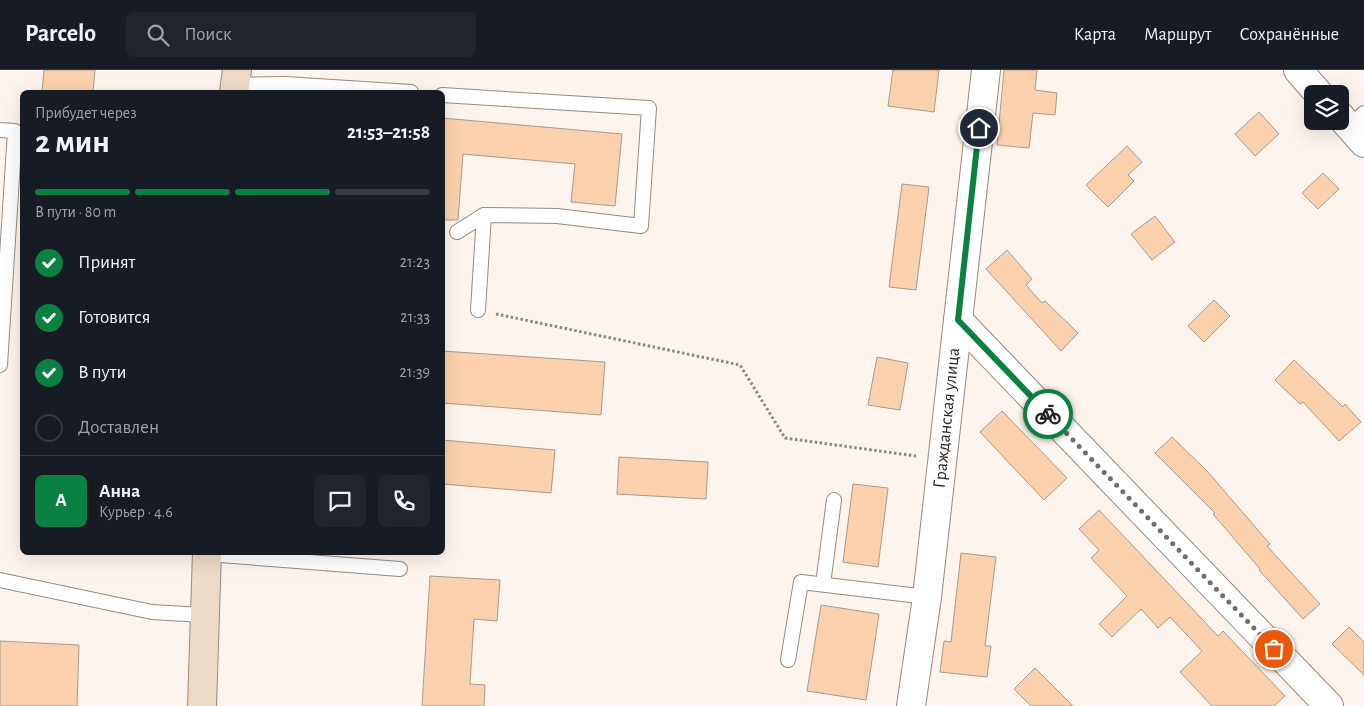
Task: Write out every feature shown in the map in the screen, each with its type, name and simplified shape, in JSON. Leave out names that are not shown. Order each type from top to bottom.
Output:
[{"type":"main road","points":[[202,706],[203,615],[207,555]]},
{"type":"street","name":"Гражданская улица","points":[[911,706],[927,597],[986,70]]},
{"type":"street","points":[[1298,70],[1312,85]]},
{"type":"street","points":[[958,320],[1329,706]]},
{"type":"lane","points":[[235,82],[372,90]]},
{"type":"lane","points":[[445,95],[650,108],[641,226],[557,216],[484,215],[457,232]]},
{"type":"lane","points":[[0,130],[15,131],[0,365]]},
{"type":"lane","points":[[478,310],[484,215]]},
{"type":"lane","points":[[824,584],[834,500]]},
{"type":"lane","points":[[220,555],[400,569]]},
{"type":"lane","points":[[0,580],[152,612],[203,615]]},
{"type":"lane","points":[[788,660],[801,582],[927,597]]},
{"type":"path","points":[[478,310],[740,365],[784,438],[942,460]]},
{"type":"building","points":[[44,70],[95,70],[93,90],[42,90]]},
{"type":"building","points":[[893,70],[939,70],[934,112],[888,106]]},
{"type":"building","points":[[1004,70],[1037,70],[1035,90],[1057,93],[1055,115],[1033,113],[1029,148],[997,145]]},
{"type":"building","points":[[1259,112],[1279,134],[1255,156],[1235,134]]},
{"type":"building","points":[[445,118],[622,134],[615,206],[571,202],[575,164],[463,154],[458,220],[445,220]]},
{"type":"building","points":[[1127,146],[1142,162],[1128,175],[1134,181],[1108,207],[1086,185]]},
{"type":"building","points":[[1323,173],[1339,189],[1318,209],[1302,193]]},
{"type":"building","points":[[902,184],[929,187],[916,290],[889,287]]},
{"type":"building","points":[[1155,216],[1175,242],[1152,260],[1131,234]]},
{"type":"building","points":[[1007,250],[1032,279],[1026,285],[1042,303],[1045,301],[1078,333],[1061,351],[986,269]]},
{"type":"building","points":[[1214,300],[1230,316],[1204,342],[1188,326]]},
{"type":"building","points":[[445,351],[605,362],[601,415],[445,403]]},
{"type":"building","points":[[877,357],[908,363],[900,410],[868,405]]},
{"type":"building","points":[[1294,360],[1343,407],[1345,404],[1361,422],[1339,441],[1303,402],[1300,404],[1275,380]]},
{"type":"building","points":[[1002,411],[1067,478],[1044,500],[980,432]]},
{"type":"building","points":[[1172,437],[1207,471],[1270,544],[1267,546],[1320,604],[1303,619],[1259,570],[1213,514],[1215,513],[1155,453]]},
{"type":"building","points":[[445,440],[555,450],[551,493],[445,484]]},
{"type":"building","points":[[619,457],[708,462],[706,499],[617,494]]},
{"type":"building","points":[[853,484],[888,488],[878,567],[843,562]]},
{"type":"building","points":[[1099,510],[1218,636],[1223,631],[1285,696],[1274,706],[1212,706],[1180,672],[1202,651],[1170,617],[1158,628],[1141,609],[1112,637],[1099,624],[1127,596],[1091,558],[1099,550],[1079,529]]},
{"type":"building","points":[[961,553],[996,557],[985,646],[991,646],[987,677],[940,672],[944,641],[951,642]]},
{"type":"building","points":[[430,576],[500,580],[497,621],[474,619],[470,684],[485,685],[484,706],[422,706]]},
{"type":"building","points":[[821,605],[879,614],[866,700],[807,691]]},
{"type":"building","points":[[1349,627],[1364,642],[1364,675],[1332,644]]},
{"type":"building","points":[[0,641],[79,645],[77,706],[0,706]]},
{"type":"building","points":[[1035,668],[1073,706],[1031,706],[1014,689]]},
{"type":"way so far","points":[[1048,414],[1274,649]]},
{"type":"route","points":[[979,128],[958,320],[1048,414]]}]
